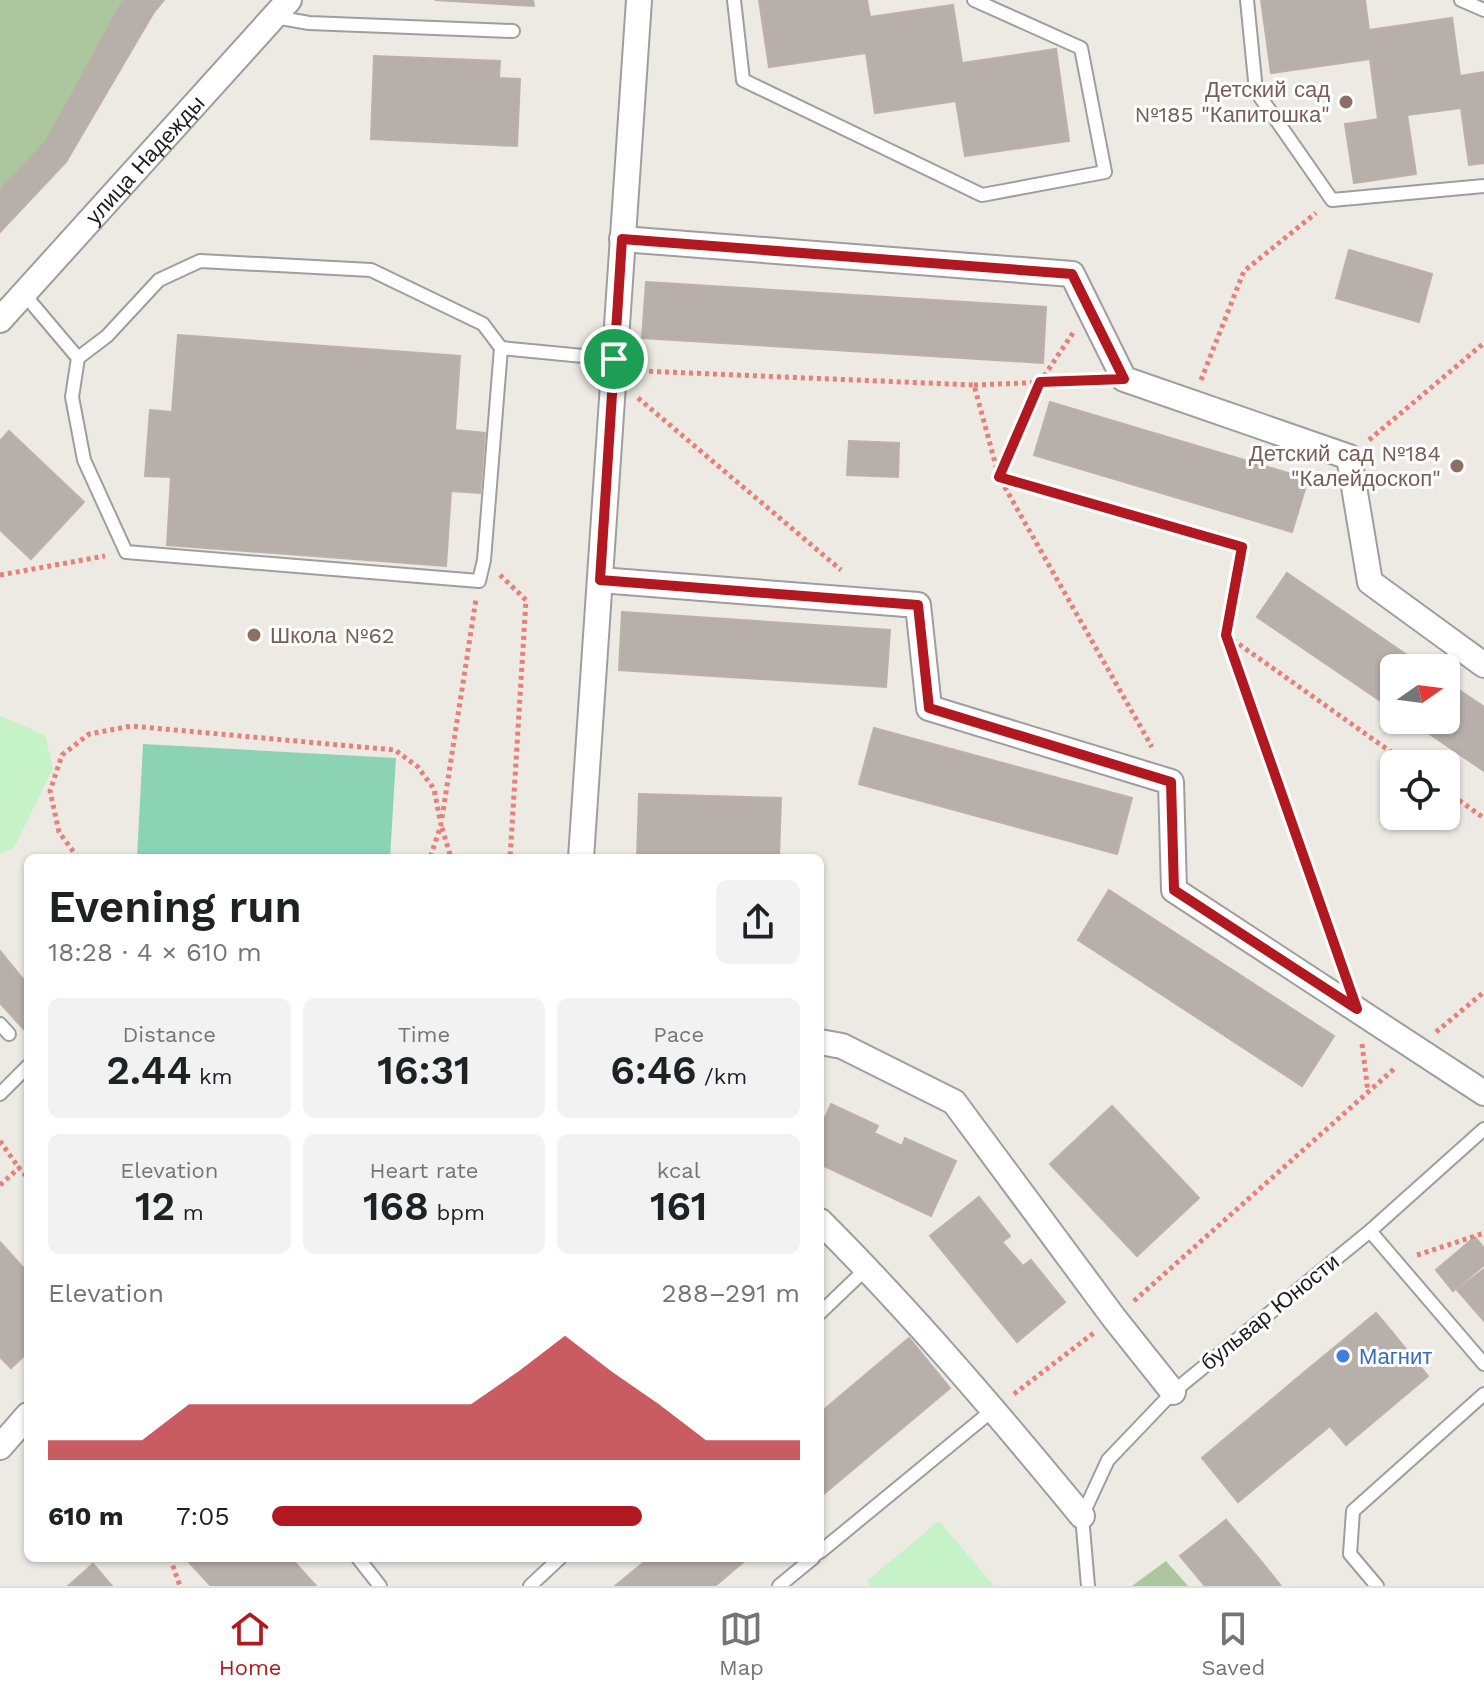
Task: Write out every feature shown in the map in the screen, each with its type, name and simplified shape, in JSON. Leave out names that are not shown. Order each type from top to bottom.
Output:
[{"type":"street","points":[[581,854],[617,364],[622,239],[639,0]]},
{"type":"street","name":"улица Надежды","points":[[0,320],[280,8]]},
{"type":"street","points":[[622,239],[1072,274],[1124,379],[1349,457],[1370,582],[1484,665]]},
{"type":"street","points":[[600,580],[918,605],[929,708],[1171,782],[1174,890],[1484,1093]]},
{"type":"street","points":[[824,1043],[842,1046],[954,1102],[1114,1318],[1173,1392]]},
{"type":"street","points":[[824,1225],[867,1268],[994,1409],[1082,1516]]},
{"type":"street","points":[[0,1447],[24,1420]]},
{"type":"lane","points":[[734,0],[743,80],[982,195],[1105,172],[1081,48],[974,0]]},
{"type":"lane","points":[[1247,0],[1256,91],[1332,200],[1484,186]]},
{"type":"lane","points":[[1461,0],[1484,10]]},
{"type":"lane","points":[[280,8],[309,23],[513,31]]},
{"type":"lane","points":[[200,261],[371,270],[483,324],[501,348],[484,560],[479,581],[126,552],[84,460],[72,397],[78,358],[107,336],[159,280],[200,261]]},
{"type":"lane","points":[[24,294],[78,358]]},
{"type":"lane","points":[[501,348],[617,364]]},
{"type":"lane","points":[[0,1094],[24,1070]]},
{"type":"lane","name":"бульвар Юности","points":[[1082,1516],[1108,1460],[1173,1392],[1370,1231],[1484,1129]]},
{"type":"lane","points":[[1370,1231],[1484,1364]]},
{"type":"lane","points":[[824,1309],[867,1268]]},
{"type":"lane","points":[[1377,1586],[1350,1554],[1353,1511],[1484,1394]]},
{"type":"lane","points":[[824,1549],[994,1409]]},
{"type":"lane","points":[[1082,1516],[1088,1586]]},
{"type":"lane","points":[[361,1562],[380,1586]]},
{"type":"lane","points":[[530,1586],[556,1562]]},
{"type":"lane","points":[[779,1586],[808,1562]]},
{"type":"path","points":[[1192,403],[1244,271],[1332,200]]},
{"type":"path","points":[[999,477],[1040,382],[1089,309]]},
{"type":"path","points":[[1349,457],[1484,343]]},
{"type":"path","points":[[617,364],[974,385],[1124,379]]},
{"type":"path","points":[[617,364],[637,396],[841,571]]},
{"type":"path","points":[[974,385],[999,477],[1171,782]]},
{"type":"path","points":[[999,477],[1242,547],[1226,635],[1357,1009],[1368,1092]]},
{"type":"path","points":[[0,575],[126,552]]},
{"type":"path","points":[[484,560],[526,600],[510,854]]},
{"type":"path","points":[[431,854],[441,825],[479,581]]},
{"type":"path","points":[[1226,635],[1388,750]]},
{"type":"path","points":[[75,854],[59,832],[50,791],[62,755],[89,734],[131,726],[395,750],[418,767],[434,789],[450,854]]},
{"type":"path","points":[[1460,801],[1484,818]]},
{"type":"path","points":[[994,1409],[1114,1318],[1484,992]]},
{"type":"path","points":[[0,1141],[24,1174]]},
{"type":"path","points":[[0,1185],[19,1168]]},
{"type":"path","points":[[1398,1263],[1484,1233]]},
{"type":"path","points":[[171,1562],[180,1586]]},
{"type":"green space","points":[[0,0],[123,0],[46,141],[0,190]]},
{"type":"green space","points":[[0,716],[45,735],[53,768],[14,848],[0,854]]},
{"type":"green space","points":[[143,744],[396,758],[390,854],[137,854]]},
{"type":"green space","points":[[939,1521],[994,1586],[871,1586],[867,1581]]},
{"type":"green space","points":[[1166,1561],[1188,1586],[1132,1586]]},
{"type":"building","points":[[123,0],[164,0],[66,162],[0,232],[0,190],[46,141]]},
{"type":"building","points":[[435,0],[533,0],[534,6]]},
{"type":"building","points":[[759,0],[867,0],[870,17],[953,5],[962,63],[1056,49],[1069,141],[965,156],[956,101],[875,113],[866,53],[769,67]]},
{"type":"building","points":[[1261,0],[1365,0],[1369,30],[1452,18],[1460,76],[1484,72],[1484,163],[1469,165],[1461,108],[1378,119],[1370,59],[1271,73]]},
{"type":"building","points":[[374,56],[500,61],[499,78],[520,79],[517,146],[371,139]]},
{"type":"building","points":[[1407,115],[1416,174],[1354,183],[1345,124]]},
{"type":"building","points":[[1349,250],[1432,274],[1419,322],[1336,298]]},
{"type":"building","points":[[646,282],[1046,307],[1043,363],[642,338]]},
{"type":"building","points":[[178,335],[460,356],[455,430],[485,433],[480,493],[451,491],[446,566],[167,545],[171,477],[145,476],[150,410],[172,412]]},
{"type":"building","points":[[1050,402],[1308,479],[1292,532],[1034,455]]},
{"type":"building","points":[[9,431],[84,502],[31,559],[0,530],[0,441]]},
{"type":"building","points":[[849,441],[899,443],[898,477],[847,475]]},
{"type":"building","points":[[1287,573],[1406,654],[1380,654],[1380,700],[1257,617]]},
{"type":"building","points":[[622,612],[890,630],[886,687],[619,670]]},
{"type":"building","points":[[1460,691],[1484,707],[1484,771],[1460,755],[1460,750],[1453,750],[1430,734],[1460,734]]},
{"type":"building","points":[[874,728],[1132,798],[1117,854],[859,784]]},
{"type":"building","points":[[639,794],[781,798],[779,854],[637,854]]},
{"type":"building","points":[[1109,890],[1334,1036],[1302,1086],[1078,940]]},
{"type":"building","points":[[0,951],[24,980],[24,1030],[0,1003]]},
{"type":"building","points":[[831,1104],[878,1126],[874,1133],[902,1146],[905,1138],[956,1161],[931,1216],[824,1166],[824,1120]]},
{"type":"building","points":[[1112,1106],[1199,1198],[1137,1256],[1050,1164]]},
{"type":"building","points":[[979,1197],[1010,1236],[1002,1242],[1023,1266],[1031,1260],[1065,1302],[1017,1342],[930,1236]]},
{"type":"building","points":[[1475,1237],[1484,1248],[1484,1265],[1453,1291],[1436,1270]]},
{"type":"building","points":[[0,1242],[24,1269],[24,1356],[11,1368],[0,1357]]},
{"type":"building","points":[[1484,1269],[1484,1321],[1457,1290]]},
{"type":"building","name":"Магнит","points":[[1376,1313],[1392,1332],[1311,1400],[1295,1380]]},
{"type":"building","points":[[1392,1332],[1428,1376],[1346,1445],[1330,1426],[1238,1502],[1202,1458],[1295,1380],[1311,1400]]},
{"type":"building","points":[[909,1338],[950,1388],[824,1494],[824,1410]]},
{"type":"building","points":[[1226,1520],[1281,1586],[1205,1586],[1180,1556]]},
{"type":"building","points":[[189,1562],[295,1562],[316,1586],[211,1586]]},
{"type":"building","points":[[644,1562],[743,1562],[715,1586],[615,1586]]},
{"type":"building","points":[[93,1564],[112,1586],[68,1586]]},
{"type":"place","name":"Детский сад №185 \"Капитошка\"","points":[[1346,102]]},
{"type":"place","name":"Детский сад №184 \"Калейдоскоп\"","points":[[1457,466]]},
{"type":"place","name":"Школа №62","points":[[254,635]]},
{"type":"place","name":"Магнит","points":[[1343,1356]]},
{"type":"route","points":[[622,239],[1072,274],[1124,379],[1040,382],[999,477],[1242,547],[1226,635],[1357,1009],[1174,890],[1171,782],[929,708],[918,605],[600,580],[614,359],[622,239]]}]
